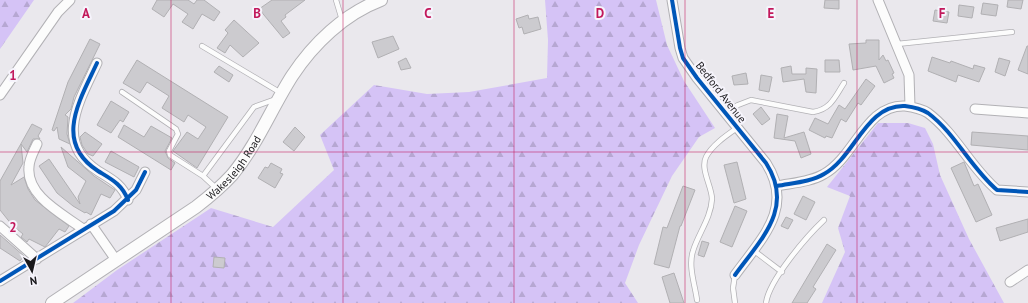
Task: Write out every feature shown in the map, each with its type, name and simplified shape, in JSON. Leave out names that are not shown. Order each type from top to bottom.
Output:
[{"type":"main road","name":"Wakesleigh Road","points":[[52,303],[196,207],[218,190],[232,174],[253,145],[292,76],[319,43],[353,14],[381,0]]},
{"type":"street","points":[[0,95],[58,12],[70,0]]},
{"type":"street","name":"Bedford Avenue","points":[[672,0],[683,58],[766,163],[773,174],[777,186],[776,213],[766,234],[735,275]]},
{"type":"street","points":[[878,0],[909,75],[910,106]]},
{"type":"street","points":[[97,63],[76,109],[73,120],[75,143],[82,159],[120,186],[128,200]]},
{"type":"street","points":[[777,186],[803,181],[825,174],[840,160],[875,116],[890,108],[910,106],[922,110],[934,119],[997,190],[1028,192]]},
{"type":"street","points":[[975,109],[1028,113]]},
{"type":"street","points":[[37,144],[28,168],[34,189],[48,203],[87,226],[116,260]]},
{"type":"street","points":[[0,281],[87,226],[114,211],[128,200],[136,190],[145,172]]},
{"type":"street","points":[[0,226],[37,259]]},
{"type":"street","points":[[1010,282],[1028,270]]},
{"type":"lane","points":[[336,0],[342,22]]},
{"type":"lane","points":[[897,44],[1012,32]]},
{"type":"lane","points":[[202,46],[281,96]]},
{"type":"lane","points":[[725,113],[738,105],[751,100],[813,112],[823,110],[830,105],[844,83]]},
{"type":"lane","points":[[122,92],[176,129],[178,134],[169,151],[170,155],[203,176],[218,190]]},
{"type":"lane","points":[[203,176],[254,107],[281,96]]},
{"type":"lane","points":[[697,300],[691,263],[692,252],[710,209],[712,200],[705,167],[705,158],[710,151],[737,128]]},
{"type":"lane","points":[[766,303],[769,294],[799,245],[824,220]]},
{"type":"lane","points":[[753,250],[782,272]]},
{"type":"lane","points":[[735,275],[733,288],[735,303]]},
{"type":"green space","points":[[0,0],[34,0],[0,49]]},
{"type":"green space","points":[[545,0],[656,0],[667,45],[684,81],[715,128],[699,137],[672,176],[639,245],[625,283],[638,303],[73,303],[117,270],[211,208],[273,227],[334,170],[320,135],[374,85],[427,94],[469,92],[547,78],[548,40]]},
{"type":"green space","points":[[878,123],[908,123],[925,128],[933,144],[940,175],[969,239],[1004,303],[822,303],[845,252],[838,228],[850,196],[827,187]]},
{"type":"building","points":[[157,0],[188,0],[194,4],[197,0],[204,0],[220,12],[214,21],[202,14],[193,29],[182,22],[188,14],[173,4],[164,17],[152,9]]},
{"type":"building","points":[[272,0],[305,0],[285,15],[286,17],[281,21],[290,33],[283,38],[259,9]]},
{"type":"building","points":[[825,0],[839,0],[839,9],[824,8]]},
{"type":"building","points":[[1008,0],[1023,0],[1021,9],[1007,7]]},
{"type":"building","points":[[983,3],[998,5],[996,16],[981,14]]},
{"type":"building","points":[[959,5],[974,7],[972,18],[958,16]]},
{"type":"building","points":[[935,10],[949,12],[947,23],[933,21]]},
{"type":"building","points":[[528,15],[529,19],[538,17],[541,29],[524,34],[522,27],[519,28],[516,19]]},
{"type":"building","points":[[234,20],[259,43],[243,57],[230,45],[225,53],[217,48],[228,33],[225,30]]},
{"type":"building","points":[[393,36],[399,49],[378,58],[372,42]]},
{"type":"building","points":[[90,39],[100,44],[74,97],[71,109],[65,115],[68,117],[67,134],[70,144],[59,139],[57,127],[54,131],[52,130],[68,82]]},
{"type":"building","points":[[866,40],[879,40],[879,60],[883,55],[886,61],[888,60],[894,73],[892,74],[894,78],[884,83],[876,66],[853,70],[849,44],[866,43]]},
{"type":"building","points":[[1028,46],[1028,74],[1018,70]]},
{"type":"building","points":[[932,57],[950,63],[951,61],[973,69],[974,65],[985,68],[979,82],[958,75],[956,82],[928,71]]},
{"type":"building","points":[[406,58],[411,68],[401,70],[398,62]]},
{"type":"building","points":[[999,58],[1010,61],[1005,76],[995,72]]},
{"type":"building","points":[[137,60],[228,117],[197,168],[173,151],[187,132],[198,139],[206,127],[188,115],[184,122],[162,108],[169,96],[147,82],[140,93],[123,83]]},
{"type":"building","points":[[825,60],[839,60],[840,72],[825,72]]},
{"type":"building","points":[[219,66],[233,75],[229,82],[214,72]]},
{"type":"building","points":[[791,66],[792,74],[806,74],[806,68],[817,69],[816,93],[806,92],[804,79],[783,82],[781,68]]},
{"type":"building","points":[[746,73],[748,84],[734,85],[732,76]]},
{"type":"building","points":[[761,75],[772,77],[769,92],[759,90]]},
{"type":"building","points":[[866,79],[875,86],[861,105],[858,103],[846,122],[841,119],[832,138],[826,136],[825,138],[809,130],[815,118],[828,124],[839,105],[845,109]]},
{"type":"building","points":[[111,101],[129,112],[123,122],[120,120],[111,133],[97,125]]},
{"type":"building","points":[[761,107],[770,119],[762,125],[753,114]]},
{"type":"building","points":[[777,114],[788,116],[784,138],[804,132],[811,154],[801,158],[795,141],[774,138]]},
{"type":"building","points":[[32,124],[42,129],[38,136],[40,139],[33,139],[27,152],[21,144],[23,163],[11,185],[24,177],[28,189],[35,200],[69,226],[65,232],[59,229],[45,247],[29,239],[27,242],[21,237],[23,234],[12,225],[0,210],[0,181]]},
{"type":"building","points":[[124,125],[144,137],[151,126],[172,138],[165,151],[168,158],[175,163],[171,170],[118,137]]},
{"type":"building","points":[[295,127],[305,137],[294,151],[283,142]]},
{"type":"building","points":[[85,132],[102,144],[93,156],[88,154],[82,145],[80,137]]},
{"type":"building","points":[[972,132],[1028,136],[1028,150],[971,145]]},
{"type":"building","points":[[61,147],[94,176],[115,190],[110,198],[101,194],[91,215],[73,206],[57,193],[39,166],[49,159],[80,204],[78,197],[86,181],[68,167]]},
{"type":"building","points":[[111,151],[139,167],[134,177],[105,162]]},
{"type":"building","points":[[737,162],[746,199],[734,203],[724,165]]},
{"type":"building","points":[[964,162],[974,186],[978,184],[992,215],[976,222],[951,168]]},
{"type":"building","points":[[271,163],[282,169],[280,173],[283,174],[275,188],[258,178],[265,167],[268,168]]},
{"type":"building","points":[[683,186],[695,190],[680,226],[669,268],[654,264],[663,227],[667,228]]},
{"type":"building","points":[[803,196],[815,202],[806,220],[794,214]]},
{"type":"building","points":[[735,206],[747,211],[732,247],[720,242]]},
{"type":"building","points":[[786,217],[793,220],[788,229],[781,226]]},
{"type":"building","points":[[1028,219],[1028,232],[1000,241],[996,228]]},
{"type":"building","points":[[0,235],[24,256],[20,261],[0,248]]},
{"type":"building","points":[[702,241],[709,243],[704,257],[698,255]]},
{"type":"building","points":[[827,244],[836,250],[813,287],[816,289],[807,303],[792,303]]},
{"type":"building","points":[[214,257],[225,258],[224,268],[213,267]]},
{"type":"building","points":[[674,273],[684,303],[670,303],[662,277]]},
{"type":"cycle path","points":[[672,0],[683,58],[697,78],[766,163],[774,179],[777,194],[776,209],[771,222],[764,236],[735,275]]},
{"type":"cycle path","points":[[97,63],[78,106],[74,120],[73,134],[76,147],[84,160],[98,171],[112,179],[123,190],[128,200]]},
{"type":"cycle path","points":[[777,186],[807,181],[824,174],[835,166],[870,122],[880,113],[892,108],[905,106],[922,110],[938,121],[947,130],[979,172],[997,190],[1028,192]]},
{"type":"cycle path","points":[[0,281],[114,211],[136,190],[145,172]]}]
